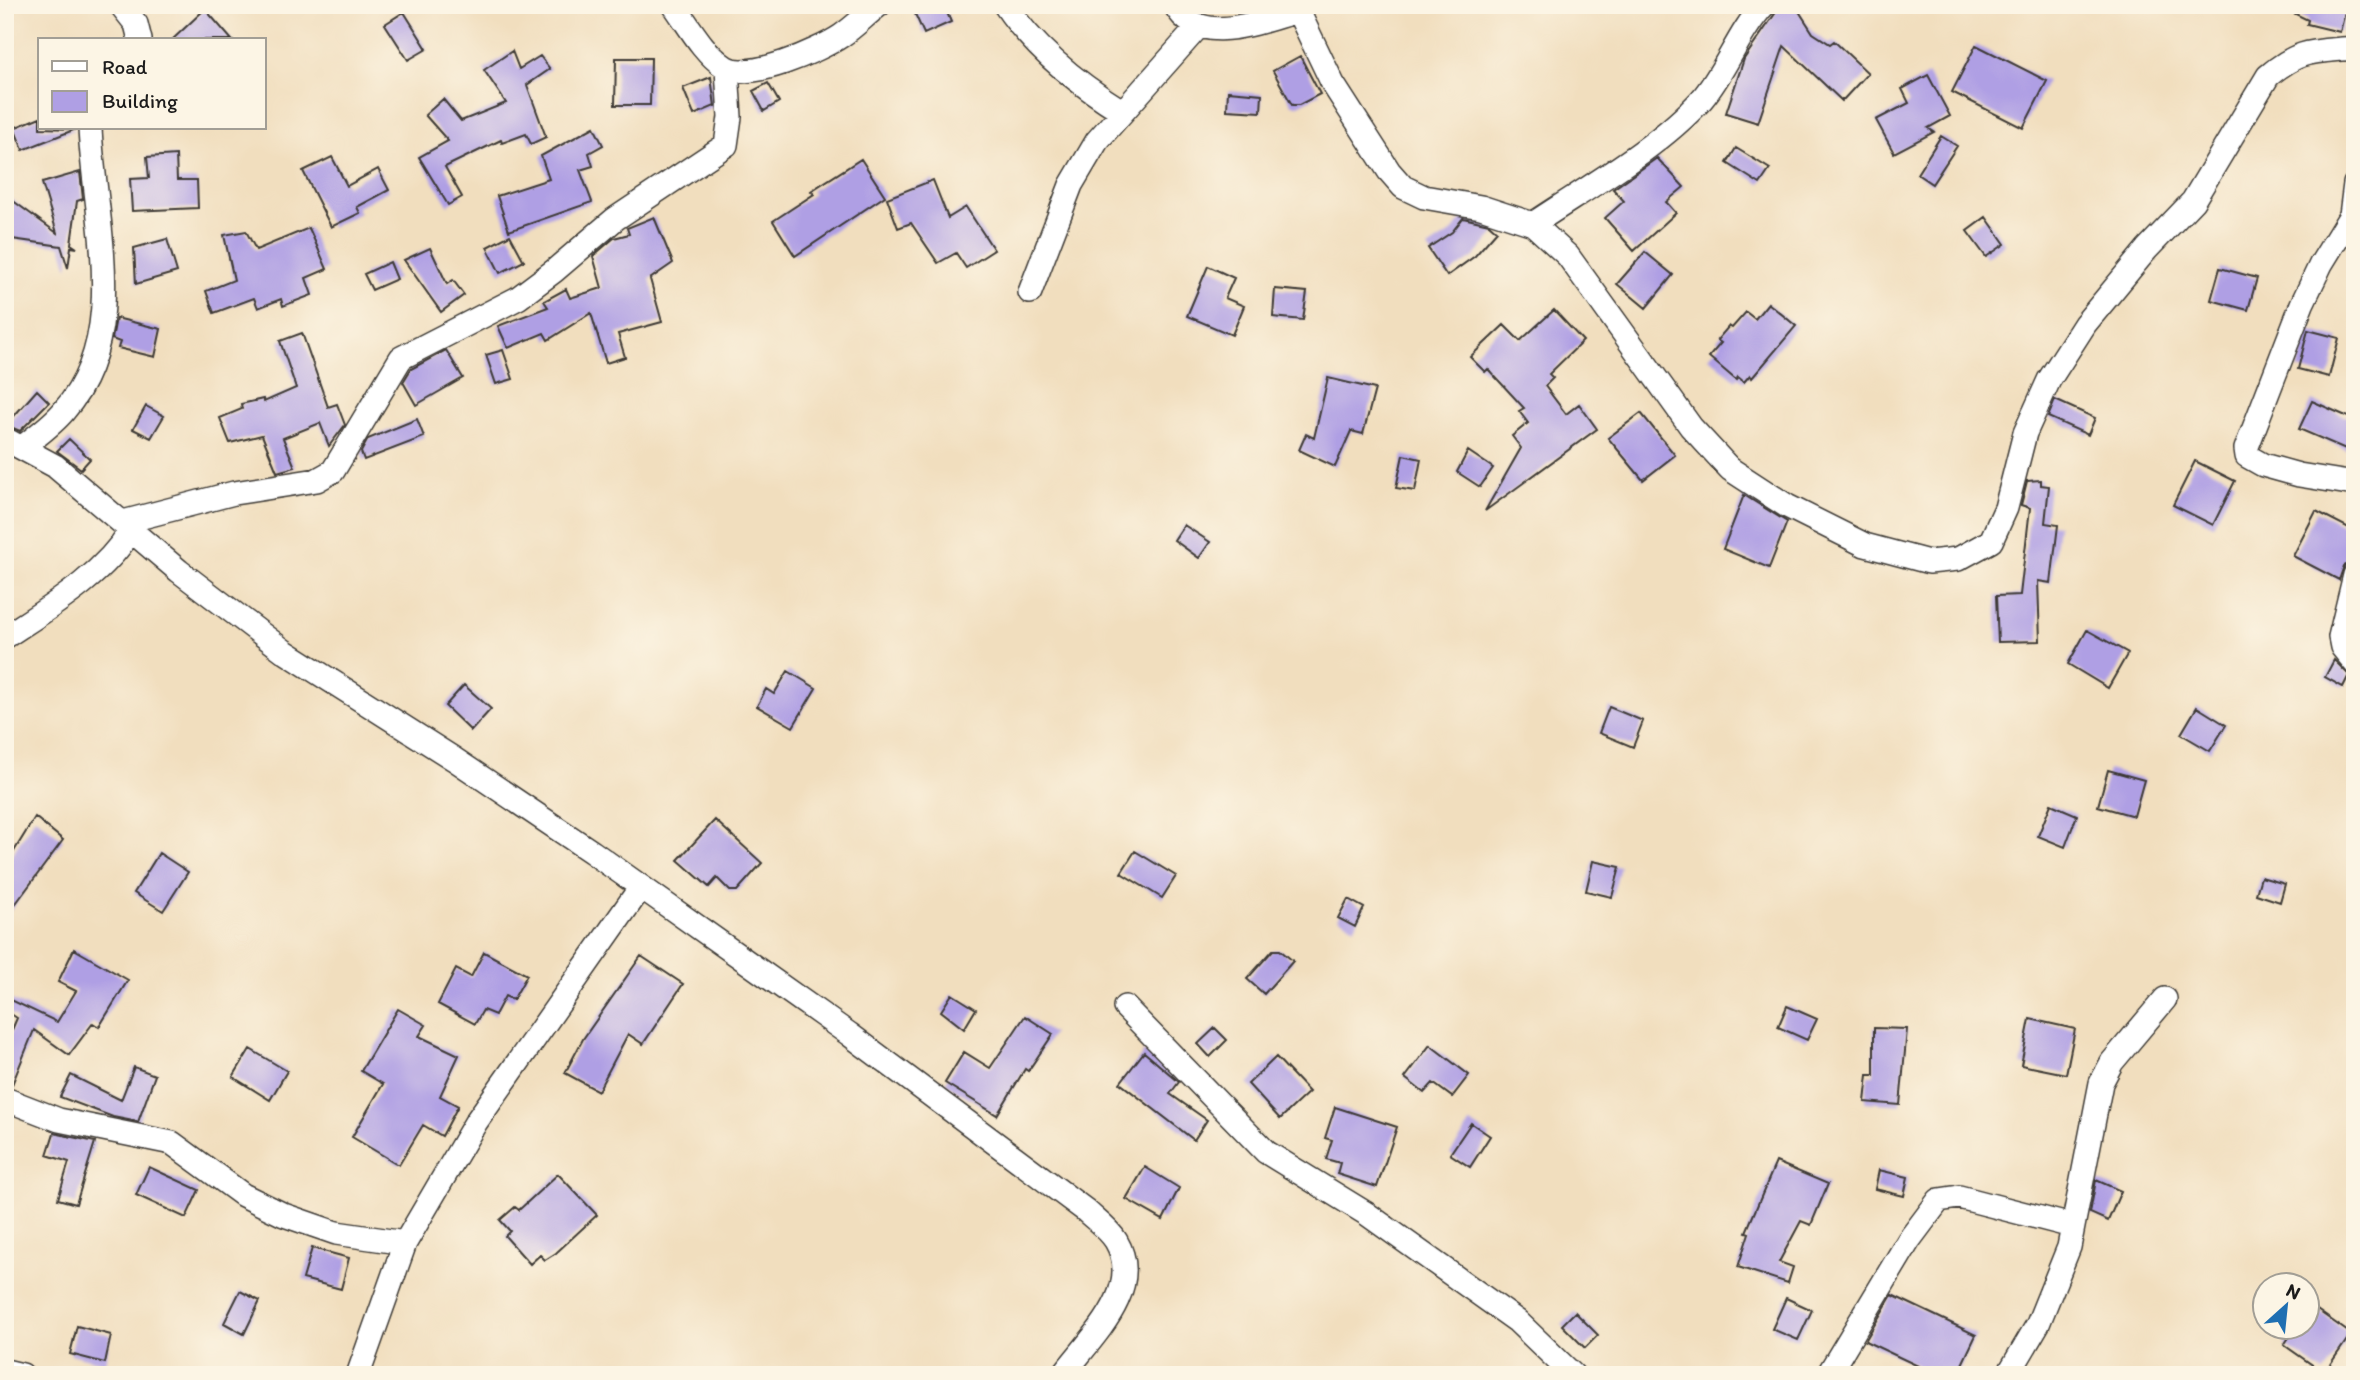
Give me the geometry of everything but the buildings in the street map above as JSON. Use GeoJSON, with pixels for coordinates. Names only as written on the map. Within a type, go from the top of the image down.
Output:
{"type":"FeatureCollection","features":[{"type":"Feature","properties":{"kind":"street"},"geometry":{"type":"LineString","coordinates":[[121,5],[136,24],[140,38]]}},
{"type":"Feature","properties":{"kind":"street"},"geometry":{"type":"LineString","coordinates":[[674,5],[705,48],[727,69],[742,71],[762,68],[813,52],[844,35],[878,5]]}},
{"type":"Feature","properties":{"kind":"street"},"geometry":{"type":"LineString","coordinates":[[1005,5],[1019,27],[1075,78],[1122,111]]}},
{"type":"Feature","properties":{"kind":"street"},"geometry":{"type":"LineString","coordinates":[[1175,5],[1198,27],[1220,30],[1302,8],[1333,84],[1389,171],[1403,187],[1424,197],[1492,209],[1533,224],[1568,256],[1691,427],[1730,469],[1787,506],[1865,545],[1929,562],[1958,559],[1992,541],[2006,508],[2025,433],[2056,369],[2085,324],[2147,249],[2193,201],[2268,76],[2286,61],[2310,50],[2351,55]]}},
{"type":"Feature","properties":{"kind":"street"},"geometry":{"type":"LineString","coordinates":[[1533,224],[1670,129],[1703,98],[1744,30],[1765,5]]}},
{"type":"Feature","properties":{"kind":"street"},"geometry":{"type":"LineString","coordinates":[[1030,292],[1071,185],[1097,141],[1198,27]]}},
{"type":"Feature","properties":{"kind":"street"},"geometry":{"type":"LineString","coordinates":[[127,526],[234,493],[317,480],[333,471],[401,358],[518,298],[615,219],[726,145],[730,117],[727,69]]}},
{"type":"Feature","properties":{"kind":"street"},"geometry":{"type":"LineString","coordinates":[[90,130],[103,314],[89,369],[78,391],[62,413],[14,443],[55,466],[284,651],[454,759],[641,887],[999,1144],[1085,1210],[1116,1240],[1123,1261],[1124,1289],[1063,1375]]}},
{"type":"Feature","properties":{"kind":"street"},"geometry":{"type":"LineString","coordinates":[[2355,184],[2353,225],[2321,264],[2302,304],[2246,449],[2247,456],[2263,466],[2355,484]]}},
{"type":"Feature","properties":{"kind":"street"},"geometry":{"type":"LineString","coordinates":[[5,637],[94,574],[121,547],[127,526]]}},
{"type":"Feature","properties":{"kind":"street"},"geometry":{"type":"LineString","coordinates":[[2355,575],[2340,637],[2342,647],[2355,663]]}},
{"type":"Feature","properties":{"kind":"street"},"geometry":{"type":"LineString","coordinates":[[358,1375],[371,1330],[405,1243],[476,1122],[641,887]]}},
{"type":"Feature","properties":{"kind":"street"},"geometry":{"type":"LineString","coordinates":[[2008,1375],[2038,1324],[2069,1247],[2101,1083],[2112,1062],[2165,999]]}},
{"type":"Feature","properties":{"kind":"street"},"geometry":{"type":"LineString","coordinates":[[1125,1007],[1266,1152],[1367,1214],[1517,1321],[1573,1375]]}},
{"type":"Feature","properties":{"kind":"street"},"geometry":{"type":"LineString","coordinates":[[5,1099],[59,1120],[172,1143],[243,1195],[284,1215],[335,1233],[405,1243]]}},
{"type":"Feature","properties":{"kind":"street"},"geometry":{"type":"LineString","coordinates":[[1828,1375],[1909,1240],[1939,1200],[1959,1197],[2072,1226]]}},
{"type":"Feature","properties":{"kind":"street"},"geometry":{"type":"LineString","coordinates":[[5,1371],[22,1375]]}}]}
